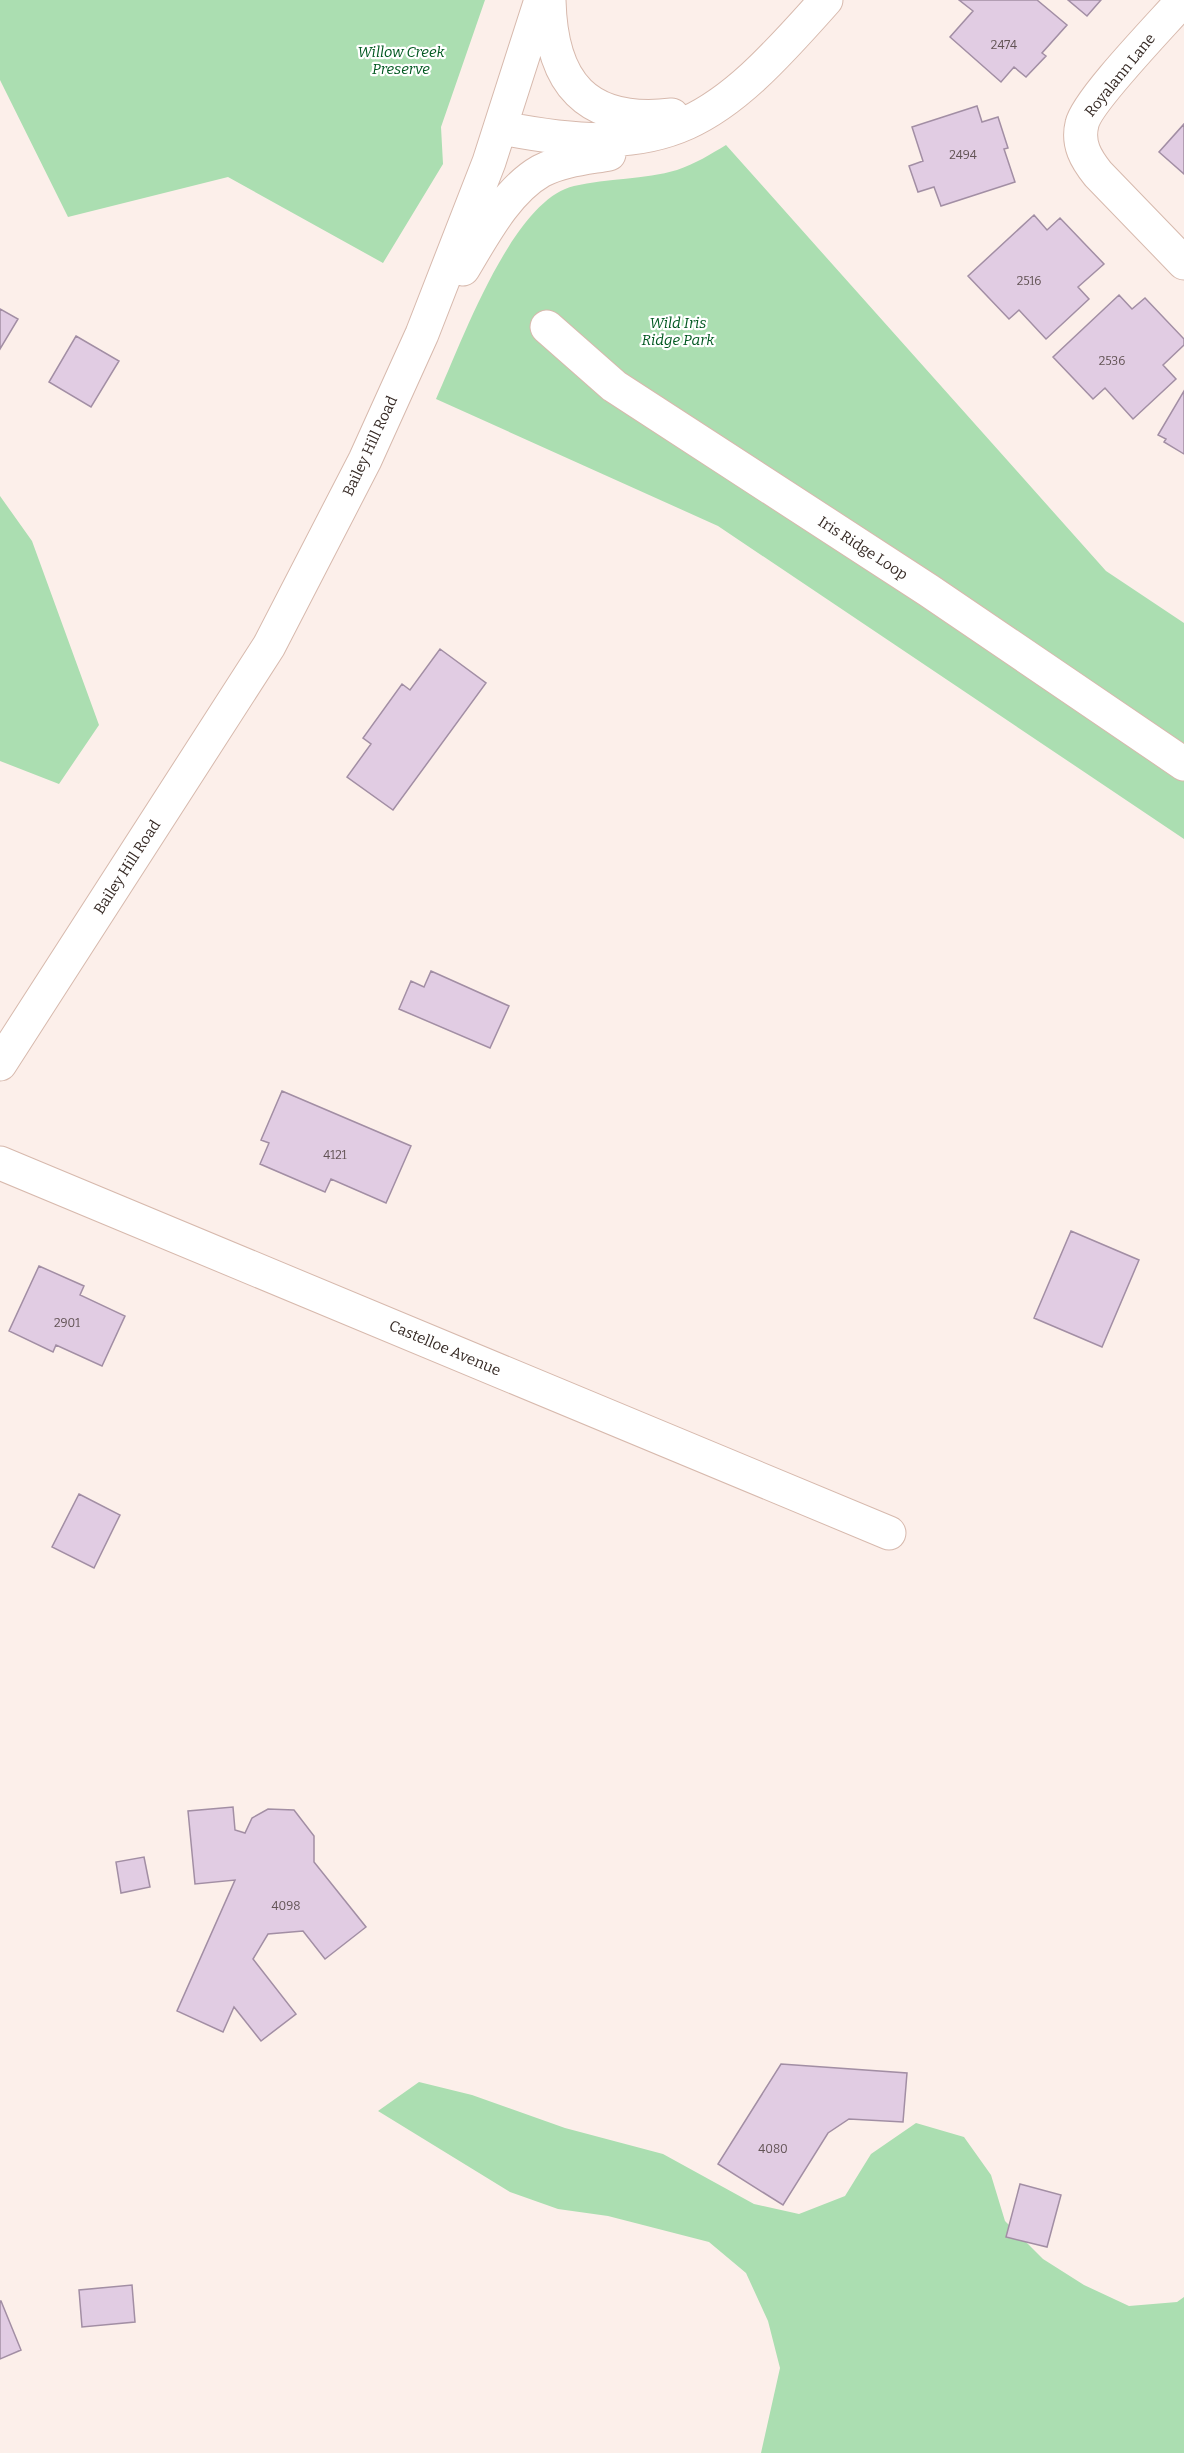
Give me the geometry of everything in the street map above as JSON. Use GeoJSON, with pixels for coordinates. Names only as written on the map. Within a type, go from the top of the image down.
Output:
{"type":"FeatureCollection","features":[{"type":"Feature","properties":{"kind":"main road","name":"Bailey Hill Road"},"geometry":{"type":"LineString","coordinates":[[0,1064],[269,646],[365,460],[422,334],[502,128],[541,0]]}},
{"type":"Feature","properties":{"kind":"main road"},"geometry":{"type":"LineString","coordinates":[[549,0],[554,46],[562,69],[581,93],[604,110],[621,116],[646,118],[718,106]]}},
{"type":"Feature","properties":{"kind":"main road"},"geometry":{"type":"LineString","coordinates":[[502,128],[588,141],[616,141],[657,135],[700,117],[718,106],[757,74],[826,0]]}},
{"type":"Feature","properties":{"kind":"main road","name":"Royalann Lane"},"geometry":{"type":"LineString","coordinates":[[1183,0],[1088,110],[1072,146],[1184,263]]}},
{"type":"Feature","properties":{"kind":"main road"},"geometry":{"type":"LineString","coordinates":[[422,334],[488,231],[528,180],[542,171],[573,160],[644,145],[657,135]]}},
{"type":"Feature","properties":{"kind":"main road","name":"Iris Ridge Loop"},"geometry":{"type":"LineString","coordinates":[[547,327],[614,386],[928,590],[1184,764]]}},
{"type":"Feature","properties":{"kind":"main road","name":"Castelloe Avenue"},"geometry":{"type":"LineString","coordinates":[[0,1163],[889,1533]]}},
{"type":"Feature","properties":{"kind":"green space","name":"Willow Creek Preserve"},"geometry":{"type":"Polygon","coordinates":[[[0,0],[485,0],[441,127],[443,164],[383,263],[228,177],[68,217],[0,80],[0,0]]]}},
{"type":"Feature","properties":{"kind":"green space","name":"Wild Iris Ridge Park"},"geometry":{"type":"Polygon","coordinates":[[[726,145],[1106,571],[1184,623],[1184,839],[718,526],[436,399],[491,277],[530,217],[551,197],[574,186],[652,176],[677,170],[726,145]]]}},
{"type":"Feature","properties":{"kind":"green space"},"geometry":{"type":"Polygon","coordinates":[[[0,496],[32,541],[99,725],[59,784],[0,761],[0,496]]]}},
{"type":"Feature","properties":{"kind":"green space"},"geometry":{"type":"Polygon","coordinates":[[[419,2082],[472,2095],[565,2128],[663,2154],[754,2204],[799,2214],[845,2196],[871,2154],[916,2123],[964,2137],[991,2175],[1005,2221],[1043,2259],[1084,2285],[1129,2306],[1177,2302],[1184,2297],[1184,2453],[761,2453],[780,2368],[768,2321],[746,2273],[709,2242],[608,2216],[558,2209],[510,2192],[378,2111],[419,2082]]]}},
{"type":"Feature","properties":{"kind":"building"},"geometry":{"type":"Polygon","coordinates":[[[959,0],[1037,0],[1067,25],[1042,53],[1046,56],[1026,77],[1014,67],[1001,82],[950,37],[973,11],[959,0]]]}},
{"type":"Feature","properties":{"kind":"building"},"geometry":{"type":"Polygon","coordinates":[[[1068,0],[1101,0],[1087,16],[1068,0]]]}},
{"type":"Feature","properties":{"kind":"building"},"geometry":{"type":"Polygon","coordinates":[[[977,106],[982,122],[998,117],[1008,148],[1004,149],[1015,182],[941,206],[934,187],[918,192],[909,166],[923,161],[912,127],[977,106]]]}},
{"type":"Feature","properties":{"kind":"building"},"geometry":{"type":"Polygon","coordinates":[[[1184,124],[1184,174],[1159,152],[1184,124]]]}},
{"type":"Feature","properties":{"kind":"building"},"geometry":{"type":"Polygon","coordinates":[[[1034,215],[1047,230],[1060,218],[1104,264],[1078,287],[1089,299],[1046,339],[1019,310],[1009,319],[968,276],[1034,215]]]}},
{"type":"Feature","properties":{"kind":"building"},"geometry":{"type":"Polygon","coordinates":[[[1119,295],[1132,309],[1145,298],[1184,339],[1184,345],[1163,365],[1176,379],[1133,419],[1105,388],[1093,399],[1053,357],[1119,295]]]}},
{"type":"Feature","properties":{"kind":"building"},"geometry":{"type":"Polygon","coordinates":[[[0,309],[18,319],[0,349],[0,309]]]}},
{"type":"Feature","properties":{"kind":"building"},"geometry":{"type":"Polygon","coordinates":[[[76,336],[119,361],[91,407],[49,382],[76,336]]]}},
{"type":"Feature","properties":{"kind":"building"},"geometry":{"type":"Polygon","coordinates":[[[1184,391],[1184,454],[1164,442],[1166,439],[1158,435],[1184,391]]]}},
{"type":"Feature","properties":{"kind":"building"},"geometry":{"type":"Polygon","coordinates":[[[440,649],[486,683],[393,810],[347,777],[371,744],[363,738],[402,684],[410,690],[440,649]]]}},
{"type":"Feature","properties":{"kind":"building"},"geometry":{"type":"Polygon","coordinates":[[[431,971],[509,1006],[490,1048],[399,1009],[411,981],[424,987],[431,971]]]}},
{"type":"Feature","properties":{"kind":"building"},"geometry":{"type":"Polygon","coordinates":[[[282,1091],[411,1146],[386,1203],[331,1179],[325,1192],[260,1164],[269,1143],[261,1140],[282,1091]]]}},
{"type":"Feature","properties":{"kind":"building"},"geometry":{"type":"Polygon","coordinates":[[[1071,1231],[1139,1260],[1102,1347],[1034,1318],[1071,1231]]]}},
{"type":"Feature","properties":{"kind":"building"},"geometry":{"type":"Polygon","coordinates":[[[39,1266],[84,1286],[80,1295],[125,1316],[102,1366],[56,1345],[53,1352],[9,1331],[39,1266]]]}},
{"type":"Feature","properties":{"kind":"building"},"geometry":{"type":"Polygon","coordinates":[[[79,1494],[120,1515],[94,1568],[52,1547],[79,1494]]]}},
{"type":"Feature","properties":{"kind":"building"},"geometry":{"type":"Polygon","coordinates":[[[233,1807],[235,1830],[245,1833],[252,1818],[268,1809],[294,1810],[314,1836],[314,1862],[366,1927],[325,1959],[303,1931],[268,1934],[253,1959],[296,2014],[261,2041],[234,2007],[223,2032],[177,2011],[235,1880],[195,1884],[188,1811],[233,1807]]]}},
{"type":"Feature","properties":{"kind":"building"},"geometry":{"type":"Polygon","coordinates":[[[144,1857],[150,1887],[121,1893],[116,1862],[144,1857]]]}},
{"type":"Feature","properties":{"kind":"building"},"geometry":{"type":"Polygon","coordinates":[[[781,2064],[907,2073],[903,2122],[849,2119],[828,2133],[783,2205],[718,2164],[781,2064]]]}},
{"type":"Feature","properties":{"kind":"building"},"geometry":{"type":"Polygon","coordinates":[[[1020,2184],[1061,2195],[1047,2247],[1006,2237],[1020,2184]]]}},
{"type":"Feature","properties":{"kind":"building"},"geometry":{"type":"Polygon","coordinates":[[[132,2285],[135,2322],[82,2327],[79,2290],[132,2285]]]}},
{"type":"Feature","properties":{"kind":"building"},"geometry":{"type":"Polygon","coordinates":[[[0,2301],[21,2350],[0,2359],[0,2301]]]}}]}
